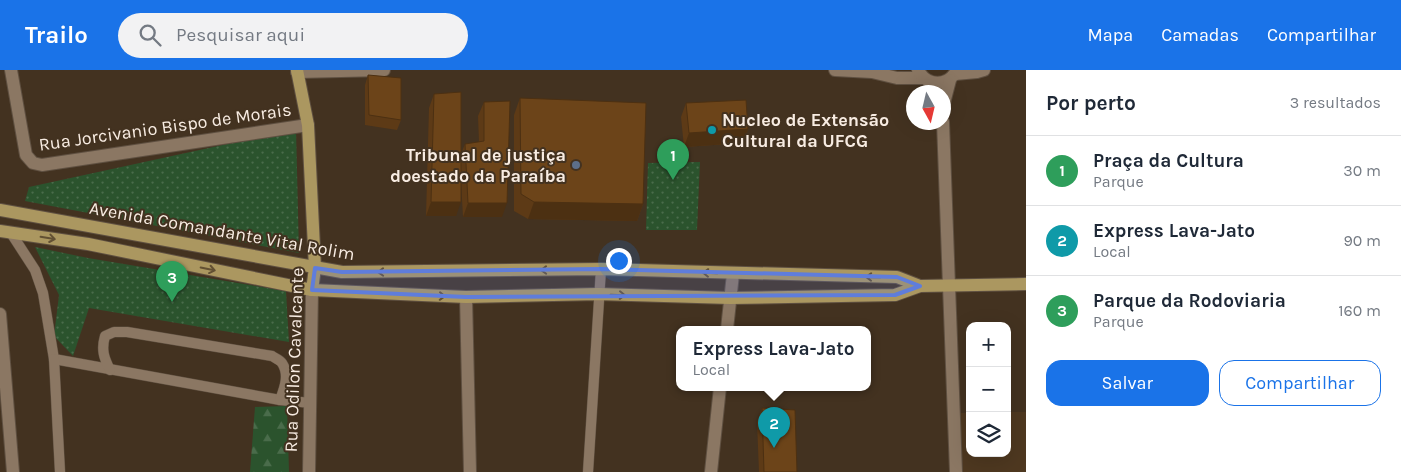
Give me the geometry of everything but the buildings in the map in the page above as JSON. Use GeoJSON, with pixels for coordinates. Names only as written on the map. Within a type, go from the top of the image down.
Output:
{"type":"FeatureCollection","features":[{"type":"Feature","properties":{"kind":"main road","name":"Rua Odilon Cavalcante"},"geometry":{"type":"LineString","coordinates":[[297,71],[308,125],[315,268],[312,290]]}},
{"type":"Feature","properties":{"kind":"main road","name":"Avenida Comandante Vital Rolim"},"geometry":{"type":"LineString","coordinates":[[0,210],[342,272],[601,269],[897,277],[920,286]]}},
{"type":"Feature","properties":{"kind":"main road","name":"Avenida Comandante Vital Rolim"},"geometry":{"type":"LineString","coordinates":[[5,232],[88,244],[312,290],[466,297],[598,294],[730,298],[895,295],[920,286]]}},
{"type":"Feature","properties":{"kind":"main road"},"geometry":{"type":"LineString","coordinates":[[920,286],[1026,284]]}},
{"type":"Feature","properties":{"kind":"street","name":"Rua Jorcivanio Bispo de Morais"},"geometry":{"type":"LineString","coordinates":[[10,70],[26,155],[33,163],[42,165],[308,125]]}},
{"type":"Feature","properties":{"kind":"street"},"geometry":{"type":"LineString","coordinates":[[297,71],[384,70]]}},
{"type":"Feature","properties":{"kind":"street"},"geometry":{"type":"LineString","coordinates":[[835,70],[872,72],[936,84],[954,75],[984,70]]}},
{"type":"Feature","properties":{"kind":"street"},"geometry":{"type":"LineString","coordinates":[[872,72],[886,70]]}},
{"type":"Feature","properties":{"kind":"street"},"geometry":{"type":"LineString","coordinates":[[943,130],[956,472]]}},
{"type":"Feature","properties":{"kind":"street"},"geometry":{"type":"LineString","coordinates":[[727,326],[733,274]]}},
{"type":"Feature","properties":{"kind":"street","name":"Rua Odilon Cavalcante"},"geometry":{"type":"LineString","coordinates":[[309,472],[312,290]]}},
{"type":"Feature","properties":{"kind":"street"},"geometry":{"type":"LineString","coordinates":[[466,297],[470,472]]}},
{"type":"Feature","properties":{"kind":"street"},"geometry":{"type":"LineString","coordinates":[[0,314],[13,472]]}},
{"type":"Feature","properties":{"kind":"street"},"geometry":{"type":"LineString","coordinates":[[711,472],[720,391]]}},
{"type":"Feature","properties":{"kind":"lane"},"geometry":{"type":"LineString","coordinates":[[5,232],[35,270],[43,293],[54,359],[60,472]]}},
{"type":"Feature","properties":{"kind":"lane"},"geometry":{"type":"LineString","coordinates":[[588,472],[601,269]]}},
{"type":"Feature","properties":{"kind":"lane"},"geometry":{"type":"LineString","coordinates":[[110,370],[104,359],[102,347],[105,336],[114,332],[127,332],[272,356],[282,363],[286,374],[286,383],[280,400]]}},
{"type":"Feature","properties":{"kind":"lane"},"geometry":{"type":"LineString","coordinates":[[54,359],[280,400],[311,403]]}},
{"type":"Feature","properties":{"kind":"highlighted area"},"geometry":{"type":"Polygon","coordinates":[[[315,268],[342,272],[601,269],[897,277],[920,286],[895,295],[466,297],[312,290],[315,268]]]}},
{"type":"Feature","properties":{"kind":"shaded area"},"geometry":{"type":"Polygon","coordinates":[[[1011,412],[1026,412],[1026,472],[961,472],[958,413],[966,413],[966,457],[1011,457],[1011,412]]]}},
{"type":"Feature","properties":{"kind":"green space"},"geometry":{"type":"Polygon","coordinates":[[[296,129],[299,253],[25,201],[29,187],[296,129]]]}},
{"type":"Feature","properties":{"kind":"green space"},"geometry":{"type":"Polygon","coordinates":[[[700,162],[697,230],[646,230],[648,163],[700,162]]]}},
{"type":"Feature","properties":{"kind":"green space"},"geometry":{"type":"Polygon","coordinates":[[[35,247],[88,258],[286,291],[289,342],[89,308],[73,356],[54,336],[59,295],[35,247]]]}},
{"type":"Feature","properties":{"kind":"green space"},"geometry":{"type":"Polygon","coordinates":[[[287,406],[289,472],[250,472],[255,407],[287,406]]]}},
{"type":"Feature","properties":{"kind":"place","name":"Nucleo de Extensão Cultural da UFCG"},"geometry":{"type":"Point","coordinates":[712,130]}},
{"type":"Feature","properties":{"kind":"place","name":"Tribunal de justiça doestado da Paraíba"},"geometry":{"type":"Point","coordinates":[576,165]}},
{"type":"Feature","properties":{"kind":"place","name":"Praça da Cultura"},"geometry":{"type":"Point","coordinates":[673,180]}},
{"type":"Feature","properties":{"kind":"place","name":"Parque da Rodoviaria"},"geometry":{"type":"Point","coordinates":[172,302]}},
{"type":"Feature","properties":{"kind":"place","name":"Express Lava-Jato"},"geometry":{"type":"Point","coordinates":[774,448]}}]}
